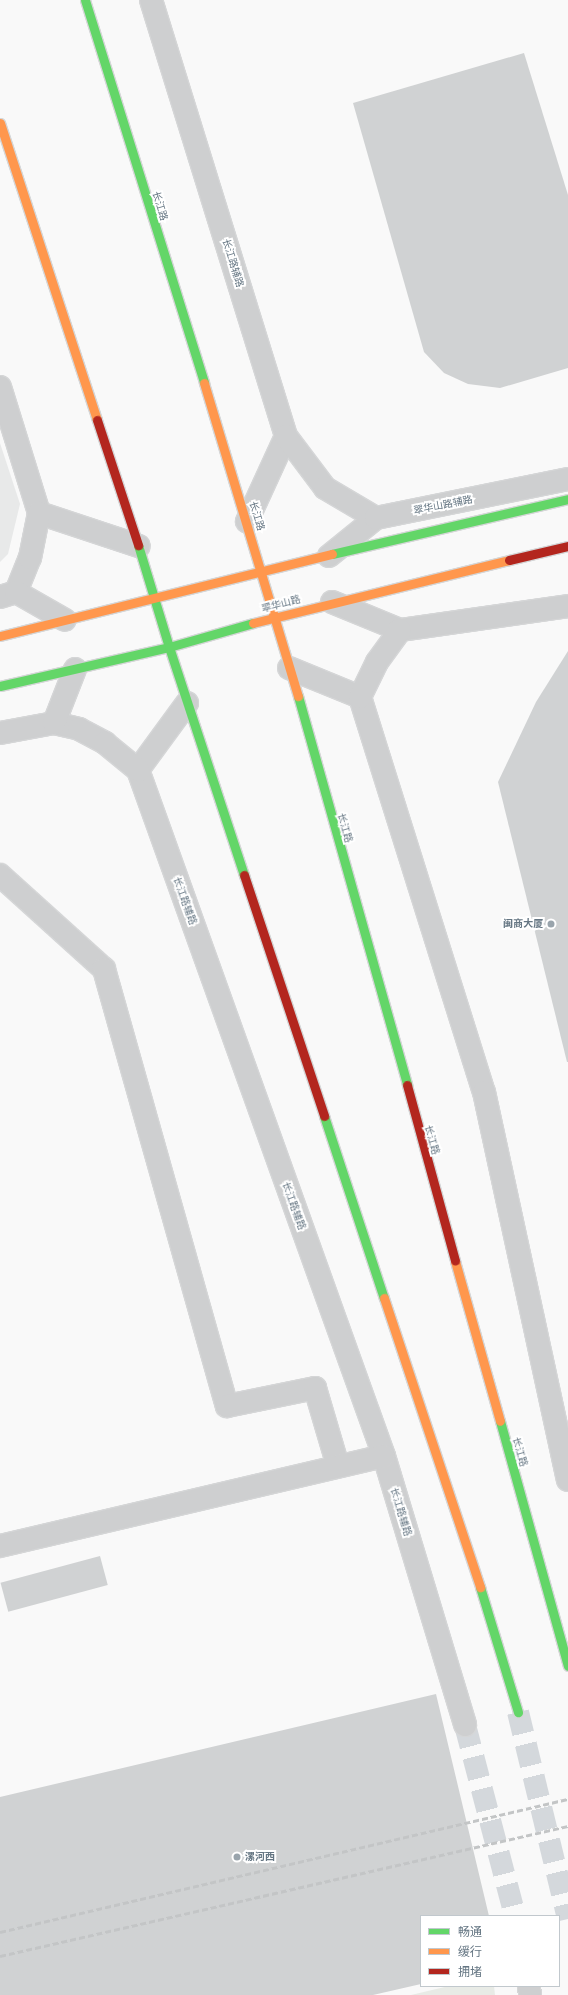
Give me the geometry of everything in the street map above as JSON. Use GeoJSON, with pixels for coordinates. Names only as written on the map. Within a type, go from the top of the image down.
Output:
{"type":"FeatureCollection","features":[{"type":"Feature","properties":{"kind":"main road","name":"长江路"},"geometry":{"type":"LineString","coordinates":[[85,0],[276,616],[289,668],[568,1666]]}},
{"type":"Feature","properties":{"kind":"main road"},"geometry":{"type":"LineString","coordinates":[[0,123],[140,546],[169,647],[501,1650],[518,1712]]}},
{"type":"Feature","properties":{"kind":"main road"},"geometry":{"type":"LineString","coordinates":[[0,636],[156,599],[262,570],[329,556],[568,499]]}},
{"type":"Feature","properties":{"kind":"main road","name":"翠华山路"},"geometry":{"type":"LineString","coordinates":[[0,686],[169,647],[276,616],[568,546]]}},
{"type":"Feature","properties":{"kind":"street","name":"长江路辅路"},"geometry":{"type":"LineString","coordinates":[[151,0],[286,436],[325,488],[376,518]]}},
{"type":"Feature","properties":{"kind":"street"},"geometry":{"type":"LineString","coordinates":[[0,387],[39,513],[30,558],[8,595],[66,620]]}},
{"type":"Feature","properties":{"kind":"street"},"geometry":{"type":"LineString","coordinates":[[247,521],[286,436]]}},
{"type":"Feature","properties":{"kind":"street","name":"翠华山路辅路"},"geometry":{"type":"LineString","coordinates":[[329,556],[376,518],[568,479]]}},
{"type":"Feature","properties":{"kind":"street"},"geometry":{"type":"LineString","coordinates":[[39,513],[140,546]]}},
{"type":"Feature","properties":{"kind":"street"},"geometry":{"type":"LineString","coordinates":[[332,602],[400,630],[568,606]]}},
{"type":"Feature","properties":{"kind":"street"},"geometry":{"type":"LineString","coordinates":[[400,630],[377,662],[360,697],[484,1092],[568,1480]]}},
{"type":"Feature","properties":{"kind":"street"},"geometry":{"type":"LineString","coordinates":[[289,668],[360,697]]}},
{"type":"Feature","properties":{"kind":"street"},"geometry":{"type":"LineString","coordinates":[[54,723],[75,669]]}},
{"type":"Feature","properties":{"kind":"street"},"geometry":{"type":"LineString","coordinates":[[0,733],[54,723],[79,729],[105,743],[138,770],[188,703]]}},
{"type":"Feature","properties":{"kind":"street","name":"长江路辅路"},"geometry":{"type":"LineString","coordinates":[[138,770],[384,1456],[465,1725]]}},
{"type":"Feature","properties":{"kind":"street"},"geometry":{"type":"LineString","coordinates":[[0,875],[104,969],[227,1406],[314,1388],[338,1466]]}},
{"type":"Feature","properties":{"kind":"street"},"geometry":{"type":"LineString","coordinates":[[0,1546],[384,1456]]}},
{"type":"Feature","properties":{"kind":"shaded area"},"geometry":{"type":"Polygon","coordinates":[[[0,443],[20,504],[8,554],[0,562],[0,443]]]}},
{"type":"Feature","properties":{"kind":"shaded area"},"geometry":{"type":"Polygon","coordinates":[[[445,1987],[494,1987],[495,1995],[411,1995],[445,1987]]]}},
{"type":"Feature","properties":{"kind":"building"},"geometry":{"type":"Polygon","coordinates":[[[524,53],[568,195],[568,368],[500,388],[468,384],[444,373],[424,352],[353,103],[524,53]]]}},
{"type":"Feature","properties":{"kind":"building","name":"闽商大厦"},"geometry":{"type":"Polygon","coordinates":[[[568,651],[567,1062],[498,782],[536,702],[568,651]]]}},
{"type":"Feature","properties":{"kind":"building"},"geometry":{"type":"Polygon","coordinates":[[[100,1556],[108,1585],[8,1612],[1,1583],[100,1556]]]}},
{"type":"Feature","properties":{"kind":"building","name":"漯河西"},"geometry":{"type":"Polygon","coordinates":[[[436,1694],[489,1915],[420,1915],[420,1984],[373,1995],[0,1995],[0,1797],[436,1694]]]}},
{"type":"Feature","properties":{"kind":"tunnel"},"geometry":{"type":"LineString","coordinates":[[518,1712],[568,1919]]}},
{"type":"Feature","properties":{"kind":"tunnel"},"geometry":{"type":"LineString","coordinates":[[465,1725],[515,1915]]}},
{"type":"Feature","properties":{"kind":"railway"},"geometry":{"type":"LineString","coordinates":[[0,1932],[568,1799]]}},
{"type":"Feature","properties":{"kind":"railway"},"geometry":{"type":"LineString","coordinates":[[0,1956],[568,1826]]}},
{"type":"Feature","properties":{"kind":"traffic: fast"},"geometry":{"type":"LineString","coordinates":[[85,0],[204,383]]}},
{"type":"Feature","properties":{"kind":"traffic: fast"},"geometry":{"type":"LineString","coordinates":[[332,554],[568,499]]}},
{"type":"Feature","properties":{"kind":"traffic: fast"},"geometry":{"type":"LineString","coordinates":[[138,545],[169,647],[244,875]]}},
{"type":"Feature","properties":{"kind":"traffic: fast"},"geometry":{"type":"LineString","coordinates":[[0,686],[169,647],[253,623]]}},
{"type":"Feature","properties":{"kind":"traffic: fast"},"geometry":{"type":"LineString","coordinates":[[298,696],[407,1085]]}},
{"type":"Feature","properties":{"kind":"traffic: fast"},"geometry":{"type":"LineString","coordinates":[[324,1116],[384,1298]]}},
{"type":"Feature","properties":{"kind":"traffic: fast"},"geometry":{"type":"LineString","coordinates":[[500,1421],[568,1666]]}},
{"type":"Feature","properties":{"kind":"traffic: fast"},"geometry":{"type":"LineString","coordinates":[[480,1587],[518,1712]]}},
{"type":"Feature","properties":{"kind":"traffic: slow"},"geometry":{"type":"LineString","coordinates":[[0,123],[97,420]]}},
{"type":"Feature","properties":{"kind":"traffic: slow"},"geometry":{"type":"LineString","coordinates":[[204,383],[298,696]]}},
{"type":"Feature","properties":{"kind":"traffic: slow"},"geometry":{"type":"LineString","coordinates":[[0,636],[332,554]]}},
{"type":"Feature","properties":{"kind":"traffic: slow"},"geometry":{"type":"LineString","coordinates":[[253,623],[509,560]]}},
{"type":"Feature","properties":{"kind":"traffic: slow"},"geometry":{"type":"LineString","coordinates":[[455,1261],[500,1421]]}},
{"type":"Feature","properties":{"kind":"traffic: slow"},"geometry":{"type":"LineString","coordinates":[[384,1298],[480,1587]]}},
{"type":"Feature","properties":{"kind":"traffic: jam"},"geometry":{"type":"LineString","coordinates":[[97,420],[138,545]]}},
{"type":"Feature","properties":{"kind":"traffic: jam"},"geometry":{"type":"LineString","coordinates":[[509,560],[568,546]]}},
{"type":"Feature","properties":{"kind":"traffic: jam"},"geometry":{"type":"LineString","coordinates":[[244,875],[324,1116]]}},
{"type":"Feature","properties":{"kind":"traffic: jam"},"geometry":{"type":"LineString","coordinates":[[407,1085],[455,1261]]}},
{"type":"Feature","properties":{"kind":"place","name":"闽商大厦"},"geometry":{"type":"Point","coordinates":[551,924]}},
{"type":"Feature","properties":{"kind":"place","name":"漯河西"},"geometry":{"type":"Point","coordinates":[237,1857]}}]}
